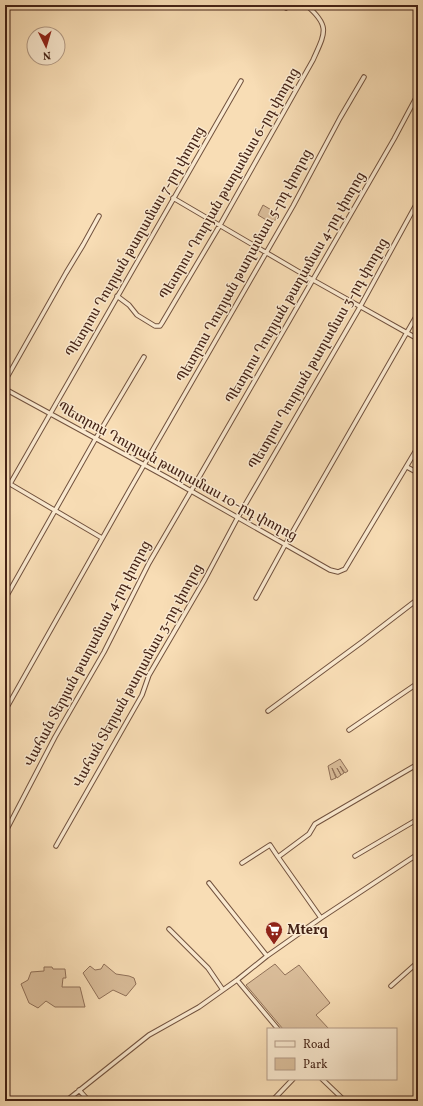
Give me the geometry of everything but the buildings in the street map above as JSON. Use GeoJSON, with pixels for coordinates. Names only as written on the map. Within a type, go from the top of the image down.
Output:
{"type":"FeatureCollection","features":[{"type":"Feature","properties":{"kind":"street","name":"Պետրոս Դուրյան թաղամաս 6-րդ փողոց"},"geometry":{"type":"LineString","coordinates":[[117,296],[129,305],[136,315],[155,326],[160,326],[220,225],[313,60],[324,33],[322,23],[316,14],[306,5]]}},
{"type":"Feature","properties":{"kind":"street","name":"Պետրոս Դուրյան թաղամաս 5-րդ փողոց"},"geometry":{"type":"LineString","coordinates":[[6,709],[102,538],[267,252],[364,77]]}},
{"type":"Feature","properties":{"kind":"street","name":"Պետրոս Դուրյան թաղամաս 7-րդ փողոց"},"geometry":{"type":"LineString","coordinates":[[10,484],[49,413],[241,81]]}},
{"type":"Feature","properties":{"kind":"street","name":"Պետրոս Դուրյան թաղամաս 4-րդ փողոց"},"geometry":{"type":"LineString","coordinates":[[192,491],[394,139],[418,94]]}},
{"type":"Feature","properties":{"kind":"street"},"geometry":{"type":"LineString","coordinates":[[173,198],[313,280],[418,339]]}},
{"type":"Feature","properties":{"kind":"street","name":"Պետրոս Դուրյան թաղամաս 3-րդ փողոց"},"geometry":{"type":"LineString","coordinates":[[238,517],[360,307],[418,201]]}},
{"type":"Feature","properties":{"kind":"street"},"geometry":{"type":"LineString","coordinates":[[5,381],[99,216]]}},
{"type":"Feature","properties":{"kind":"street"},"geometry":{"type":"LineString","coordinates":[[256,598],[418,313]]}},
{"type":"Feature","properties":{"kind":"street"},"geometry":{"type":"LineString","coordinates":[[5,599],[96,438],[144,357]]}},
{"type":"Feature","properties":{"kind":"street"},"geometry":{"type":"LineString","coordinates":[[5,395],[6,389]]}},
{"type":"Feature","properties":{"kind":"street","name":"Պետրոս Դուրյան թաղամաս 10-րդ փողոց"},"geometry":{"type":"LineString","coordinates":[[6,389],[192,491],[330,570],[338,572],[345,569],[407,467]]}},
{"type":"Feature","properties":{"kind":"street"},"geometry":{"type":"LineString","coordinates":[[418,447],[407,467],[418,473]]}},
{"type":"Feature","properties":{"kind":"street"},"geometry":{"type":"LineString","coordinates":[[5,481],[102,538]]}},
{"type":"Feature","properties":{"kind":"street","name":"Վահան Տերյան թաղամաս 4-րդ փողոց"},"geometry":{"type":"LineString","coordinates":[[7,829],[52,744],[104,652],[149,563],[192,491]]}},
{"type":"Feature","properties":{"kind":"street","name":"Վահան Տերյան թաղամաս 3-րդ փողոց"},"geometry":{"type":"LineString","coordinates":[[56,846],[142,695],[149,675],[205,579],[238,517]]}},
{"type":"Feature","properties":{"kind":"street"},"geometry":{"type":"LineString","coordinates":[[268,711],[418,599]]}},
{"type":"Feature","properties":{"kind":"street"},"geometry":{"type":"LineString","coordinates":[[349,730],[418,683]]}},
{"type":"Feature","properties":{"kind":"street"},"geometry":{"type":"LineString","coordinates":[[278,857],[309,834],[315,824],[418,764]]}},
{"type":"Feature","properties":{"kind":"street"},"geometry":{"type":"LineString","coordinates":[[355,856],[418,819]]}},
{"type":"Feature","properties":{"kind":"street"},"geometry":{"type":"LineString","coordinates":[[242,863],[270,845],[321,918]]}},
{"type":"Feature","properties":{"kind":"street"},"geometry":{"type":"LineString","coordinates":[[66,1101],[149,1035],[199,1007],[321,918],[418,854]]}},
{"type":"Feature","properties":{"kind":"street"},"geometry":{"type":"LineString","coordinates":[[209,883],[267,956]]}},
{"type":"Feature","properties":{"kind":"street"},"geometry":{"type":"LineString","coordinates":[[169,929],[208,968],[223,990]]}},
{"type":"Feature","properties":{"kind":"street"},"geometry":{"type":"LineString","coordinates":[[391,986],[418,962]]}},
{"type":"Feature","properties":{"kind":"street"},"geometry":{"type":"LineString","coordinates":[[237,980],[277,1028]]}},
{"type":"Feature","properties":{"kind":"street"},"geometry":{"type":"LineString","coordinates":[[272,1101],[292,1080]]}},
{"type":"Feature","properties":{"kind":"street"},"geometry":{"type":"LineString","coordinates":[[323,1080],[345,1101]]}},
{"type":"Feature","properties":{"kind":"street"},"geometry":{"type":"LineString","coordinates":[[79,1090],[89,1101]]}},
{"type":"Feature","properties":{"kind":"green space"},"geometry":{"type":"Polygon","coordinates":[[[263,205],[278,214],[273,224],[258,215],[263,205]]]}},
{"type":"Feature","properties":{"kind":"green space"},"geometry":{"type":"Polygon","coordinates":[[[340,759],[348,771],[345,773],[340,766],[344,773],[337,778],[332,768],[336,778],[331,780],[328,766],[340,759]]]}},
{"type":"Feature","properties":{"kind":"green space"},"geometry":{"type":"Polygon","coordinates":[[[104,964],[116,974],[134,978],[136,984],[126,996],[113,990],[99,999],[83,973],[90,966],[95,970],[101,969],[104,964]]]}},
{"type":"Feature","properties":{"kind":"green space"},"geometry":{"type":"Polygon","coordinates":[[[275,964],[285,975],[299,965],[330,1003],[316,1015],[328,1028],[282,1028],[246,985],[275,964]]]}},
{"type":"Feature","properties":{"kind":"green space"},"geometry":{"type":"Polygon","coordinates":[[[44,967],[65,969],[66,978],[63,978],[62,987],[80,987],[85,1007],[55,1007],[46,1001],[38,1008],[29,1003],[21,984],[28,980],[31,972],[44,971],[44,967]]]}},
{"type":"Feature","properties":{"kind":"place","name":"Mterq"},"geometry":{"type":"Point","coordinates":[274,945]}}]}
